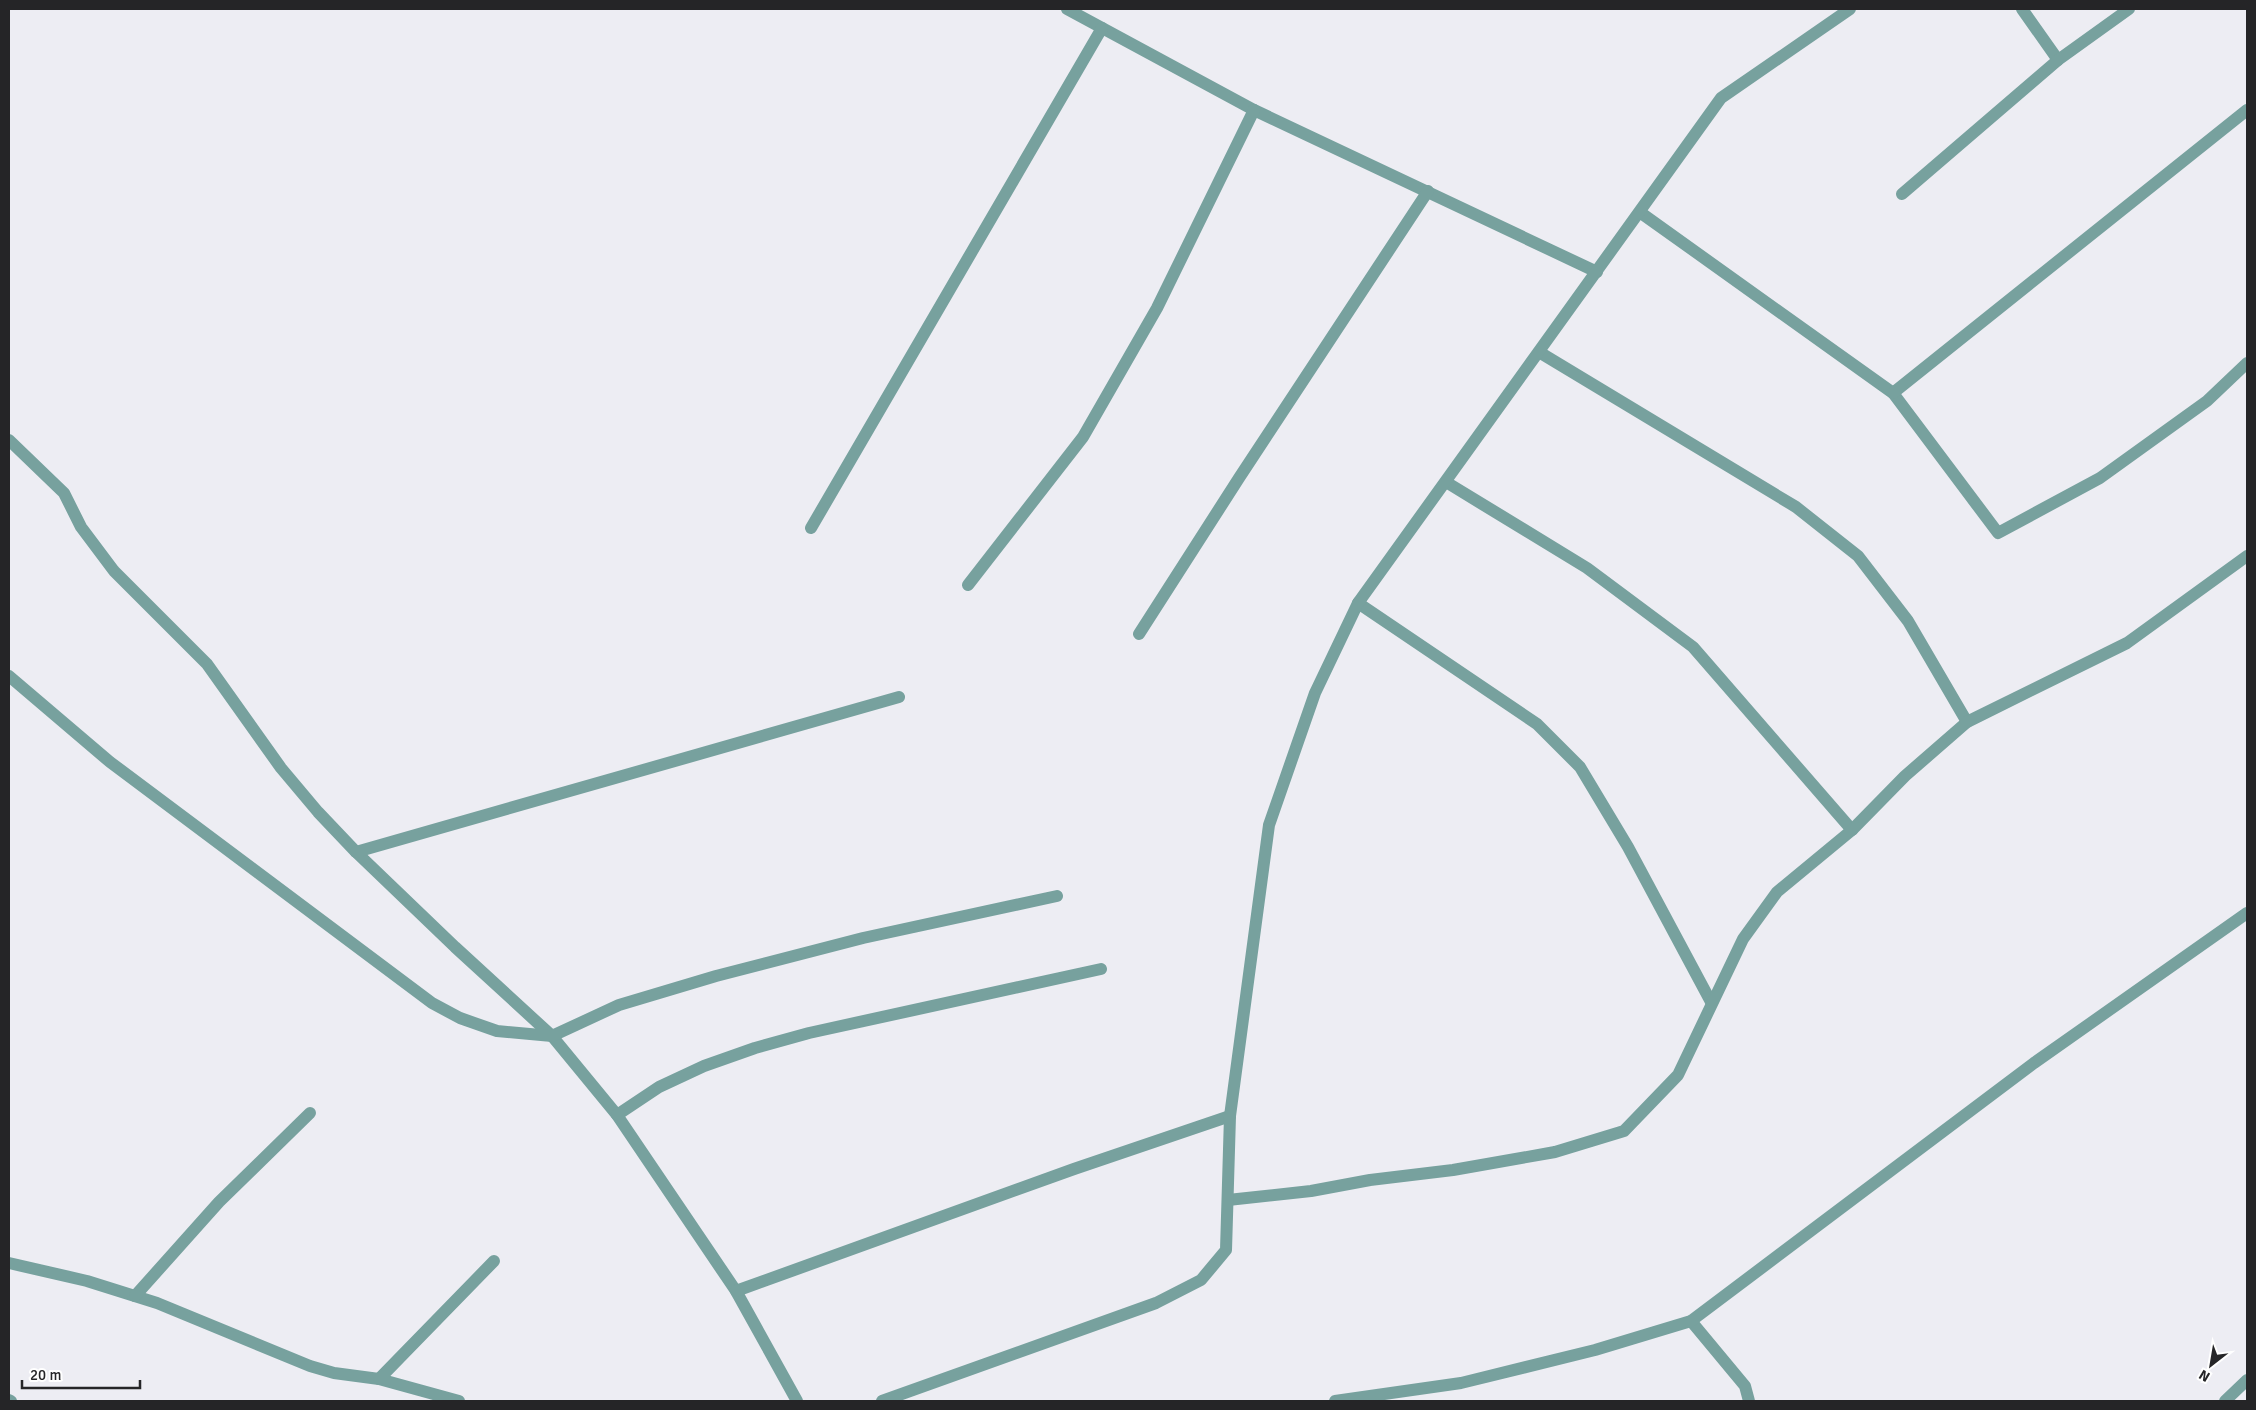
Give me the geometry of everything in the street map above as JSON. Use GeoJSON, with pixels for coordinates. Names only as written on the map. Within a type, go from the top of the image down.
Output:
{"type":"FeatureCollection","features":[{"type":"Feature","properties":{"kind":"street"},"geometry":{"type":"LineString","coordinates":[[1067,9],[1254,110],[1597,272]]}},
{"type":"Feature","properties":{"kind":"street"},"geometry":{"type":"LineString","coordinates":[[882,1401],[1156,1302],[1201,1280],[1226,1250],[1230,1116],[1269,825],[1314,693],[1358,603],[1641,213],[1721,98],[1850,9]]}},
{"type":"Feature","properties":{"kind":"street"},"geometry":{"type":"LineString","coordinates":[[2022,9],[2058,60]]}},
{"type":"Feature","properties":{"kind":"street"},"geometry":{"type":"LineString","coordinates":[[1902,194],[2058,60],[2129,9]]}},
{"type":"Feature","properties":{"kind":"street"},"geometry":{"type":"LineString","coordinates":[[812,528],[1102,28]]}},
{"type":"Feature","properties":{"kind":"street"},"geometry":{"type":"LineString","coordinates":[[968,586],[1083,437],[1157,308],[1254,110]]}},
{"type":"Feature","properties":{"kind":"street"},"geometry":{"type":"LineString","coordinates":[[1893,393],[2247,110]]}},
{"type":"Feature","properties":{"kind":"street"},"geometry":{"type":"LineString","coordinates":[[1139,634],[1238,478],[1428,191]]}},
{"type":"Feature","properties":{"kind":"street"},"geometry":{"type":"LineString","coordinates":[[1641,213],[1893,393],[1998,533],[2100,478],[2207,401],[2247,363]]}},
{"type":"Feature","properties":{"kind":"street"},"geometry":{"type":"LineString","coordinates":[[1539,352],[1796,507],[1858,556],[1908,622],[1967,722]]}},
{"type":"Feature","properties":{"kind":"street"},"geometry":{"type":"LineString","coordinates":[[9,440],[64,493],[81,527],[114,571],[207,664],[280,768],[356,852],[455,947],[552,1036],[617,1115],[736,1291],[796,1401]]}},
{"type":"Feature","properties":{"kind":"street"},"geometry":{"type":"LineString","coordinates":[[1446,482],[1586,568],[1693,647],[1852,830]]}},
{"type":"Feature","properties":{"kind":"street"},"geometry":{"type":"LineString","coordinates":[[1228,1200],[1311,1191],[1370,1180],[1453,1170],[1555,1152],[1624,1131],[1678,1075],[1711,1002],[1743,939],[1778,892],[1852,830],[1905,776],[1967,722],[2127,643],[2247,556]]}},
{"type":"Feature","properties":{"kind":"street"},"geometry":{"type":"LineString","coordinates":[[1358,603],[1537,724],[1580,767],[1628,847],[1711,1002]]}},
{"type":"Feature","properties":{"kind":"street"},"geometry":{"type":"LineString","coordinates":[[9,676],[110,762],[432,1003],[460,1018],[497,1031],[552,1036],[619,1005],[708,978],[863,938],[1057,896]]}},
{"type":"Feature","properties":{"kind":"street"},"geometry":{"type":"LineString","coordinates":[[356,852],[899,697]]}},
{"type":"Feature","properties":{"kind":"street"},"geometry":{"type":"LineString","coordinates":[[1336,1401],[1461,1383],[1595,1350],[1691,1321],[2034,1063],[2247,913]]}},
{"type":"Feature","properties":{"kind":"street"},"geometry":{"type":"LineString","coordinates":[[617,1115],[659,1087],[704,1066],[755,1048],[828,1029],[1101,969]]}},
{"type":"Feature","properties":{"kind":"street"},"geometry":{"type":"LineString","coordinates":[[135,1296],[219,1202],[310,1113]]}},
{"type":"Feature","properties":{"kind":"street"},"geometry":{"type":"LineString","coordinates":[[736,1291],[1074,1168],[1230,1116]]}},
{"type":"Feature","properties":{"kind":"street"},"geometry":{"type":"LineString","coordinates":[[379,1379],[494,1261]]}},
{"type":"Feature","properties":{"kind":"street"},"geometry":{"type":"LineString","coordinates":[[9,1263],[87,1281],[135,1296],[187,1314],[310,1366],[334,1373],[379,1379],[460,1401]]}},
{"type":"Feature","properties":{"kind":"street"},"geometry":{"type":"LineString","coordinates":[[1691,1321],[1745,1386],[1749,1401]]}},
{"type":"Feature","properties":{"kind":"street"},"geometry":{"type":"LineString","coordinates":[[2225,1401],[2247,1380]]}}]}
